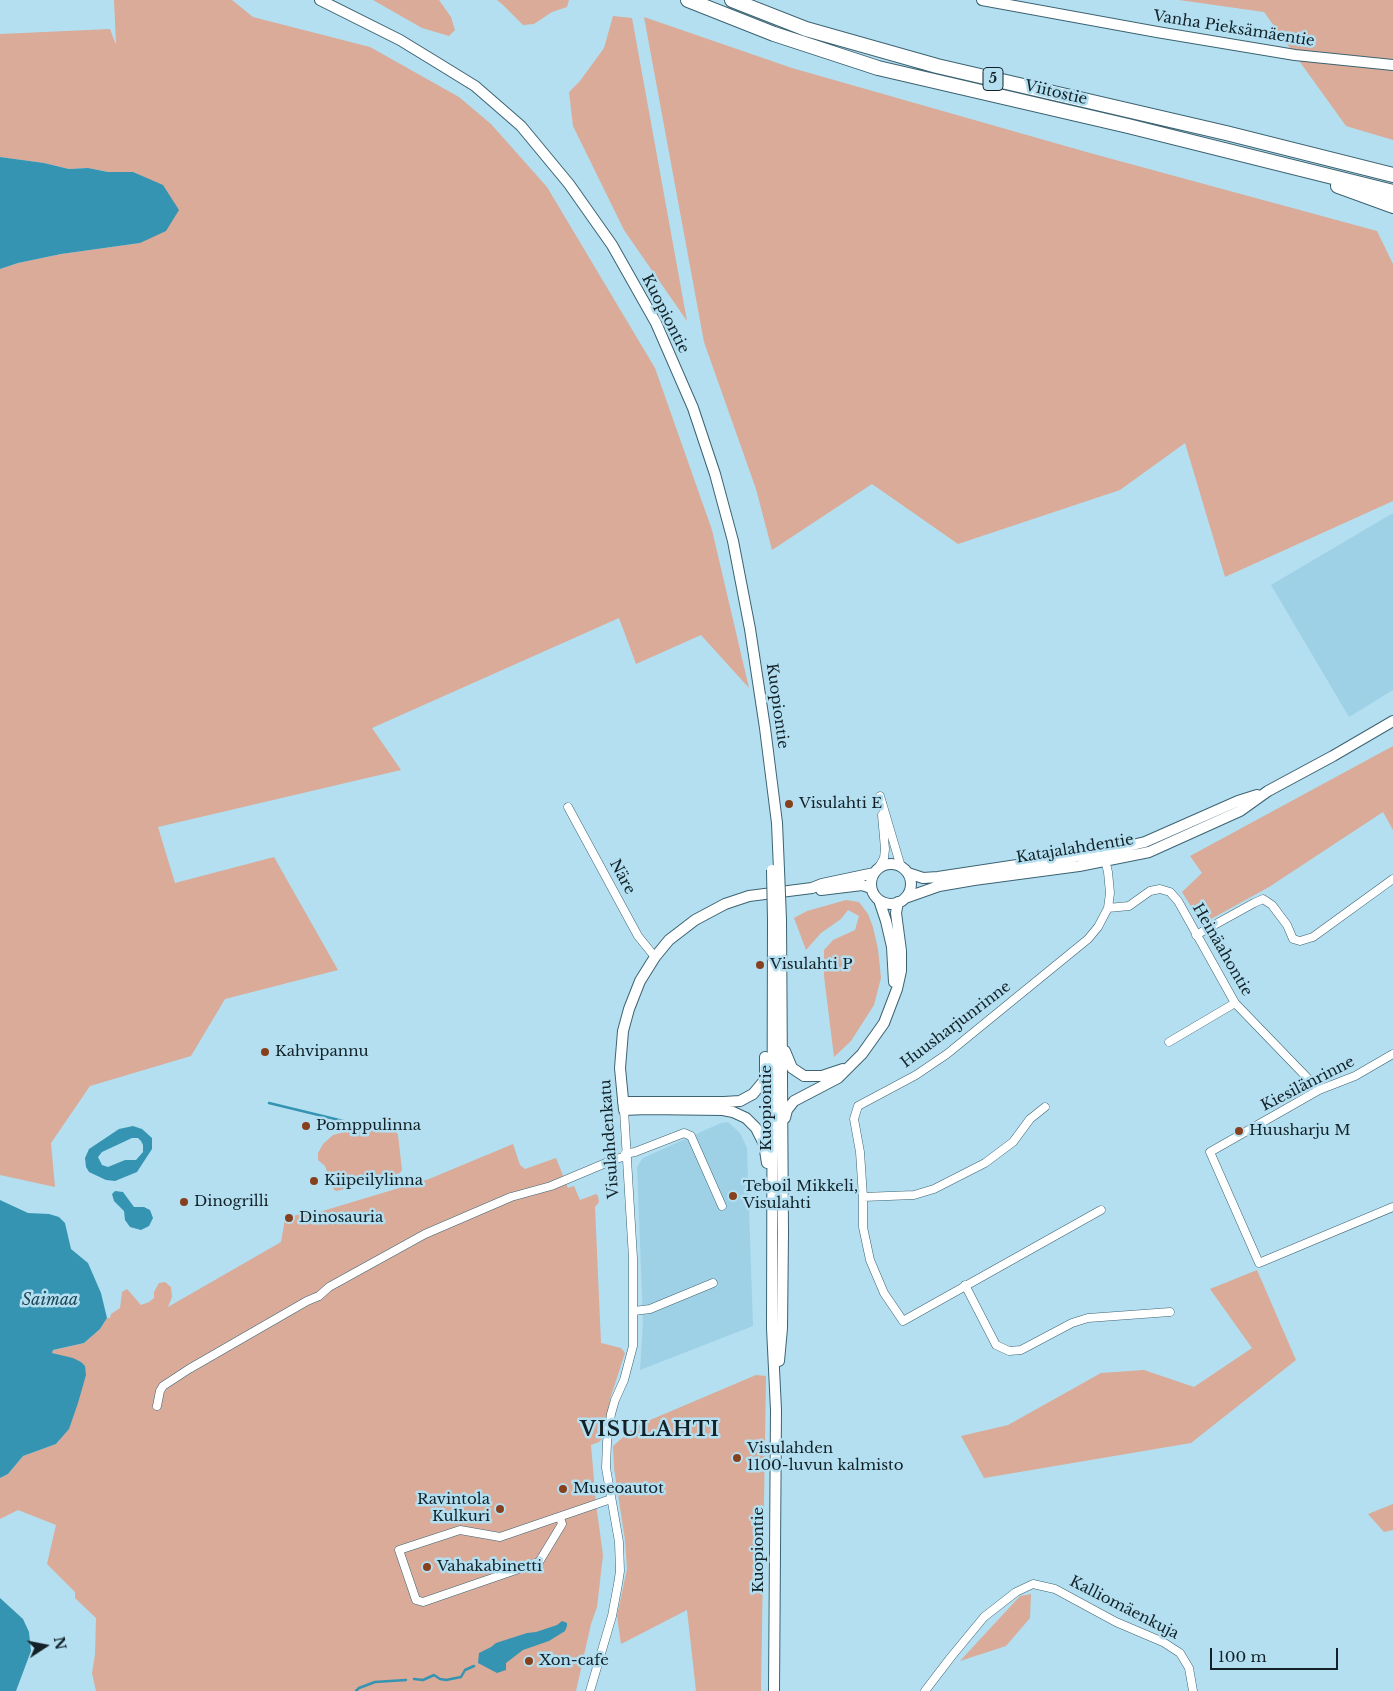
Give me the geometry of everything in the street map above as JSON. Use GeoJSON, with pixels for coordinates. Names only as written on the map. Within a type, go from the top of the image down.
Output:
{"type":"FeatureCollection","features":[{"type":"Feature","properties":{"kind":"highway","name":"Viitostie"},"geometry":{"type":"LineString","coordinates":[[688,0],[774,34],[878,68],[1393,192]]}},
{"type":"Feature","properties":{"kind":"highway","name":"Viitostie"},"geometry":{"type":"LineString","coordinates":[[732,0],[806,29],[928,64],[1216,130],[1393,175]]}},
{"type":"Feature","properties":{"kind":"highway"},"geometry":{"type":"LineString","coordinates":[[1254,157],[1393,206]]}},
{"type":"Feature","properties":{"kind":"street","name":"Kuopiontie"},"geometry":{"type":"LineString","coordinates":[[320,0],[400,40],[475,86],[521,126],[568,184],[612,245],[656,323],[694,408],[733,540],[750,629],[771,777],[777,920],[772,1328],[776,1410],[774,1691]]}},
{"type":"Feature","properties":{"kind":"street","name":"Vanha Pieksämäentie"},"geometry":{"type":"LineString","coordinates":[[982,0],[1007,2],[1157,32],[1295,55],[1393,65]]}},
{"type":"Feature","properties":{"kind":"street","name":"Katajalahdentie"},"geometry":{"type":"LineString","coordinates":[[905,870],[923,878],[938,877],[1149,852],[1240,811],[1268,791],[1333,756],[1393,720]]}},
{"type":"Feature","properties":{"kind":"street"},"geometry":{"type":"LineString","coordinates":[[782,1149],[786,1115],[790,1105],[800,1096],[838,1078],[862,1054],[877,1034],[888,1013],[892,1001],[901,971],[901,951],[896,913],[901,900],[910,891],[911,882],[905,870],[880,796],[885,849],[884,858],[871,880],[871,888],[879,900],[892,946],[894,973],[892,1001]]}},
{"type":"Feature","properties":{"kind":"street","name":"Näre"},"geometry":{"type":"LineString","coordinates":[[568,807],[638,936],[655,957]]}},
{"type":"Feature","properties":{"kind":"street","name":"Katajalahdentie"},"geometry":{"type":"LineString","coordinates":[[901,900],[940,886],[1104,857]]}},
{"type":"Feature","properties":{"kind":"street","name":"Huusharjunrinne"},"geometry":{"type":"LineString","coordinates":[[1101,1210],[903,1321],[884,1293],[870,1260],[863,1227],[860,1152],[854,1119],[858,1106],[916,1076],[947,1054],[1088,939],[1098,928],[1108,908],[1110,893],[1104,857]]}},
{"type":"Feature","properties":{"kind":"street"},"geometry":{"type":"LineString","coordinates":[[877,870],[886,864],[894,864],[905,870]]}},
{"type":"Feature","properties":{"kind":"street","name":"Visulahdenkatu"},"geometry":{"type":"LineString","coordinates":[[590,1691],[612,1616],[620,1571],[618,1536],[606,1468],[608,1430],[613,1407],[624,1380],[633,1346],[633,1258],[620,1068],[623,1031],[628,1009],[640,981],[655,957],[670,940],[695,920],[725,904],[749,896],[812,888],[877,870]]}},
{"type":"Feature","properties":{"kind":"street"},"geometry":{"type":"LineString","coordinates":[[1196,935],[1254,902],[1263,900],[1272,905],[1293,939],[1300,941],[1313,937],[1393,879]]}},
{"type":"Feature","properties":{"kind":"street","name":"Visulahdenkatu"},"geometry":{"type":"LineString","coordinates":[[812,888],[823,890],[862,885],[871,888]]}},
{"type":"Feature","properties":{"kind":"street","name":"Heinäahontie"},"geometry":{"type":"LineString","coordinates":[[1108,908],[1129,906],[1150,891],[1160,889],[1170,892],[1178,901],[1234,1003],[1319,1090]]}},
{"type":"Feature","properties":{"kind":"street"},"geometry":{"type":"LineString","coordinates":[[879,900],[885,903],[901,900]]}},
{"type":"Feature","properties":{"kind":"street","name":"Kuopiontie"},"geometry":{"type":"LineString","coordinates":[[776,1410],[782,1328],[782,1149],[777,993]]}},
{"type":"Feature","properties":{"kind":"street"},"geometry":{"type":"LineString","coordinates":[[777,993],[785,1051],[792,1068],[804,1076],[812,1077],[822,1076],[847,1068]]}},
{"type":"Feature","properties":{"kind":"street"},"geometry":{"type":"LineString","coordinates":[[623,1106],[733,1102],[753,1094],[765,1077],[766,1036],[777,993]]}},
{"type":"Feature","properties":{"kind":"street"},"geometry":{"type":"LineString","coordinates":[[1169,1042],[1234,1003]]}},
{"type":"Feature","properties":{"kind":"street","name":"Kiesilänrinne"},"geometry":{"type":"LineString","coordinates":[[1393,1054],[1355,1076],[1319,1090],[1210,1152],[1259,1263],[1393,1207]]}},
{"type":"Feature","properties":{"kind":"street"},"geometry":{"type":"LineString","coordinates":[[623,1106],[646,1109],[723,1110],[740,1115],[752,1123],[764,1144],[773,1224]]}},
{"type":"Feature","properties":{"kind":"street"},"geometry":{"type":"LineString","coordinates":[[863,1197],[914,1195],[934,1189],[985,1163],[1013,1142],[1030,1119],[1046,1107]]}},
{"type":"Feature","properties":{"kind":"street"},"geometry":{"type":"LineString","coordinates":[[157,1406],[163,1386],[425,1234],[495,1204],[551,1186],[684,1133],[690,1136],[722,1206]]}},
{"type":"Feature","properties":{"kind":"street"},"geometry":{"type":"LineString","coordinates":[[634,1311],[650,1309],[713,1283]]}},
{"type":"Feature","properties":{"kind":"street"},"geometry":{"type":"LineString","coordinates":[[965,1285],[996,1345],[1009,1352],[1021,1350],[1072,1323],[1088,1318],[1170,1312]]}},
{"type":"Feature","properties":{"kind":"street"},"geometry":{"type":"LineString","coordinates":[[560,1517],[562,1524],[539,1562],[423,1602],[416,1600],[399,1550],[460,1530],[500,1537],[611,1499]]}},
{"type":"Feature","properties":{"kind":"street","name":"Kalliomäenkuja"},"geometry":{"type":"LineString","coordinates":[[927,1690],[950,1657],[984,1618],[1016,1592],[1033,1584],[1055,1589],[1116,1622],[1163,1642],[1180,1653],[1189,1668],[1193,1691]]}},
{"type":"Feature","properties":{"kind":"shaded area"},"geometry":{"type":"Polygon","coordinates":[[[114,0],[232,0],[253,17],[370,47],[459,97],[491,124],[547,187],[655,368],[712,530],[749,688],[701,635],[636,664],[619,618],[372,728],[401,770],[158,827],[175,883],[274,857],[338,970],[225,999],[191,1056],[90,1086],[51,1143],[55,1187],[0,1175],[0,269],[18,263],[61,254],[140,243],[147,179],[133,172],[108,172],[88,168],[69,169],[44,163],[0,157],[0,34],[110,29],[116,45],[114,0]]]}},
{"type":"Feature","properties":{"kind":"shaded area"},"geometry":{"type":"Polygon","coordinates":[[[373,0],[439,0],[451,17],[455,30],[449,36],[422,28],[373,0]]]}},
{"type":"Feature","properties":{"kind":"shaded area"},"geometry":{"type":"Polygon","coordinates":[[[497,0],[569,0],[567,7],[552,12],[534,24],[523,25],[497,0]]]}},
{"type":"Feature","properties":{"kind":"shaded area"},"geometry":{"type":"Polygon","coordinates":[[[1179,0],[1393,0],[1393,140],[1346,126],[1264,12],[1179,0]]]}},
{"type":"Feature","properties":{"kind":"shaded area"},"geometry":{"type":"Polygon","coordinates":[[[613,16],[632,18],[687,321],[624,230],[573,126],[569,92],[580,81],[604,48],[613,16]]]}},
{"type":"Feature","properties":{"kind":"shaded area"},"geometry":{"type":"Polygon","coordinates":[[[644,17],[792,68],[1090,153],[1377,231],[1393,264],[1393,501],[1225,577],[1185,443],[1120,490],[958,544],[872,484],[772,550],[756,489],[704,342],[644,17]]]}},
{"type":"Feature","properties":{"kind":"shaded area"},"geometry":{"type":"Polygon","coordinates":[[[1393,513],[1393,690],[1349,717],[1271,585],[1393,513]]]}},
{"type":"Feature","properties":{"kind":"shaded area"},"geometry":{"type":"Polygon","coordinates":[[[1393,746],[1393,830],[1383,812],[1269,887],[1202,924],[1182,892],[1202,873],[1190,856],[1393,746]]]}},
{"type":"Feature","properties":{"kind":"shaded area"},"geometry":{"type":"Polygon","coordinates":[[[846,900],[859,902],[868,914],[878,949],[881,978],[874,1005],[851,1041],[834,1057],[824,976],[824,950],[833,940],[855,930],[859,916],[848,910],[841,919],[821,933],[806,950],[794,918],[807,911],[846,900]]]}},
{"type":"Feature","properties":{"kind":"shaded area"},"geometry":{"type":"Polygon","coordinates":[[[384,1117],[389,1118],[398,1135],[402,1170],[400,1173],[337,1191],[334,1190],[325,1166],[318,1160],[318,1153],[323,1144],[333,1135],[378,1123],[384,1117]]]}},
{"type":"Feature","properties":{"kind":"shaded area"},"geometry":{"type":"Polygon","coordinates":[[[728,1122],[740,1133],[747,1148],[753,1326],[640,1370],[643,1321],[637,1167],[643,1158],[721,1123],[728,1122]]]}},
{"type":"Feature","properties":{"kind":"shaded area","name":"VISULAHTI"},"geometry":{"type":"Polygon","coordinates":[[[513,1144],[520,1165],[525,1169],[556,1158],[568,1188],[574,1186],[580,1200],[596,1194],[598,1196],[599,1202],[595,1207],[601,1343],[621,1348],[625,1353],[610,1399],[603,1438],[591,1445],[603,1555],[597,1607],[591,1624],[576,1691],[96,1691],[92,1673],[95,1655],[96,1618],[75,1598],[75,1592],[47,1564],[56,1525],[18,1510],[0,1519],[0,1478],[8,1474],[23,1456],[56,1444],[60,1440],[81,1362],[52,1353],[53,1350],[84,1343],[100,1329],[107,1318],[110,1318],[111,1314],[120,1308],[122,1292],[127,1289],[141,1305],[154,1298],[154,1292],[159,1283],[165,1282],[171,1287],[172,1297],[168,1307],[281,1242],[285,1219],[303,1213],[316,1213],[429,1179],[513,1144]]]}},
{"type":"Feature","properties":{"kind":"shaded area"},"geometry":{"type":"Polygon","coordinates":[[[1257,1270],[1296,1360],[1191,1443],[984,1478],[961,1436],[1008,1425],[1101,1373],[1144,1370],[1194,1387],[1252,1348],[1210,1289],[1257,1270]]]}},
{"type":"Feature","properties":{"kind":"shaded area"},"geometry":{"type":"Polygon","coordinates":[[[756,1375],[766,1376],[761,1691],[696,1691],[687,1610],[621,1644],[617,1616],[627,1569],[613,1446],[636,1426],[756,1375]]]}},
{"type":"Feature","properties":{"kind":"shaded area"},"geometry":{"type":"Polygon","coordinates":[[[1393,1504],[1393,1530],[1384,1532],[1368,1514],[1393,1504]]]}},
{"type":"Feature","properties":{"kind":"shaded area"},"geometry":{"type":"Polygon","coordinates":[[[1031,1594],[1030,1618],[1006,1646],[960,1661],[1020,1596],[1031,1594]]]}},
{"type":"Feature","properties":{"kind":"water"},"geometry":{"type":"Polygon","coordinates":[[[0,157],[44,163],[69,169],[88,168],[108,172],[133,172],[163,185],[179,210],[166,231],[140,243],[61,254],[18,263],[0,269],[0,157]]]}},
{"type":"Feature","properties":{"kind":"water"},"geometry":{"type":"Polygon","coordinates":[[[133,1126],[142,1129],[152,1138],[152,1149],[137,1172],[115,1181],[106,1180],[89,1172],[86,1167],[85,1158],[89,1149],[119,1129],[133,1126]],[[132,1138],[102,1152],[98,1157],[102,1165],[108,1167],[125,1160],[136,1160],[143,1152],[143,1145],[138,1138],[132,1138]]]}},
{"type":"Feature","properties":{"kind":"water"},"geometry":{"type":"Polygon","coordinates":[[[115,1191],[123,1192],[134,1207],[144,1207],[150,1210],[153,1218],[149,1226],[141,1230],[130,1227],[125,1220],[124,1211],[114,1201],[112,1194],[115,1191]]]}},
{"type":"Feature","properties":{"kind":"water","name":"Saimaa"},"geometry":{"type":"Polygon","coordinates":[[[0,1200],[28,1213],[49,1214],[59,1217],[65,1223],[71,1249],[88,1263],[101,1293],[107,1318],[100,1329],[84,1343],[53,1350],[52,1353],[73,1358],[85,1366],[86,1375],[69,1429],[56,1444],[23,1456],[8,1474],[0,1478],[0,1200]]]}},
{"type":"Feature","properties":{"kind":"water"},"geometry":{"type":"Polygon","coordinates":[[[0,1598],[23,1619],[29,1632],[31,1651],[16,1691],[0,1691],[0,1598]]]}},
{"type":"Feature","properties":{"kind":"water"},"geometry":{"type":"Polygon","coordinates":[[[562,1621],[567,1623],[565,1631],[549,1641],[523,1650],[506,1663],[506,1670],[497,1673],[478,1663],[479,1653],[496,1643],[557,1625],[562,1621]]]}},
{"type":"Feature","properties":{"kind":"waterway"},"geometry":{"type":"LineString","coordinates":[[269,1103],[368,1127],[372,1121]]}},
{"type":"Feature","properties":{"kind":"waterway"},"geometry":{"type":"LineString","coordinates":[[414,1679],[423,1680],[434,1675],[446,1680],[461,1677],[465,1670],[474,1666]]}},
{"type":"Feature","properties":{"kind":"waterway"},"geometry":{"type":"LineString","coordinates":[[356,1691],[375,1682],[406,1680]]}},
{"type":"Feature","properties":{"kind":"place","name":"Visulahti E"},"geometry":{"type":"Point","coordinates":[789,804]}},
{"type":"Feature","properties":{"kind":"place","name":"Visulahti P"},"geometry":{"type":"Point","coordinates":[760,965]}},
{"type":"Feature","properties":{"kind":"place","name":"Kahvipannu"},"geometry":{"type":"Point","coordinates":[265,1052]}},
{"type":"Feature","properties":{"kind":"place","name":"Pomppulinna"},"geometry":{"type":"Point","coordinates":[306,1126]}},
{"type":"Feature","properties":{"kind":"place","name":"Huusharju M"},"geometry":{"type":"Point","coordinates":[1239,1131]}},
{"type":"Feature","properties":{"kind":"place","name":"Kiipeilylinna"},"geometry":{"type":"Point","coordinates":[314,1181]}},
{"type":"Feature","properties":{"kind":"place","name":"Teboil Mikkeli, Visulahti"},"geometry":{"type":"Point","coordinates":[733,1196]}},
{"type":"Feature","properties":{"kind":"place","name":"Dinogrilli"},"geometry":{"type":"Point","coordinates":[184,1202]}},
{"type":"Feature","properties":{"kind":"place","name":"Dinosauria"},"geometry":{"type":"Point","coordinates":[289,1218]}},
{"type":"Feature","properties":{"kind":"place","name":"Visulahden 1100-luvun kalmisto"},"geometry":{"type":"Point","coordinates":[737,1458]}},
{"type":"Feature","properties":{"kind":"place","name":"Museoautot"},"geometry":{"type":"Point","coordinates":[563,1489]}},
{"type":"Feature","properties":{"kind":"place","name":"Ravintola Kulkuri"},"geometry":{"type":"Point","coordinates":[500,1509]}},
{"type":"Feature","properties":{"kind":"place","name":"Vahakabinetti"},"geometry":{"type":"Point","coordinates":[427,1567]}},
{"type":"Feature","properties":{"kind":"place","name":"Xon-cafe"},"geometry":{"type":"Point","coordinates":[529,1661]}},
{"type":"Feature","properties":{"kind":"district","name":"VISULAHTI"},"geometry":{"type":"Point","coordinates":[650,1430]}}]}
